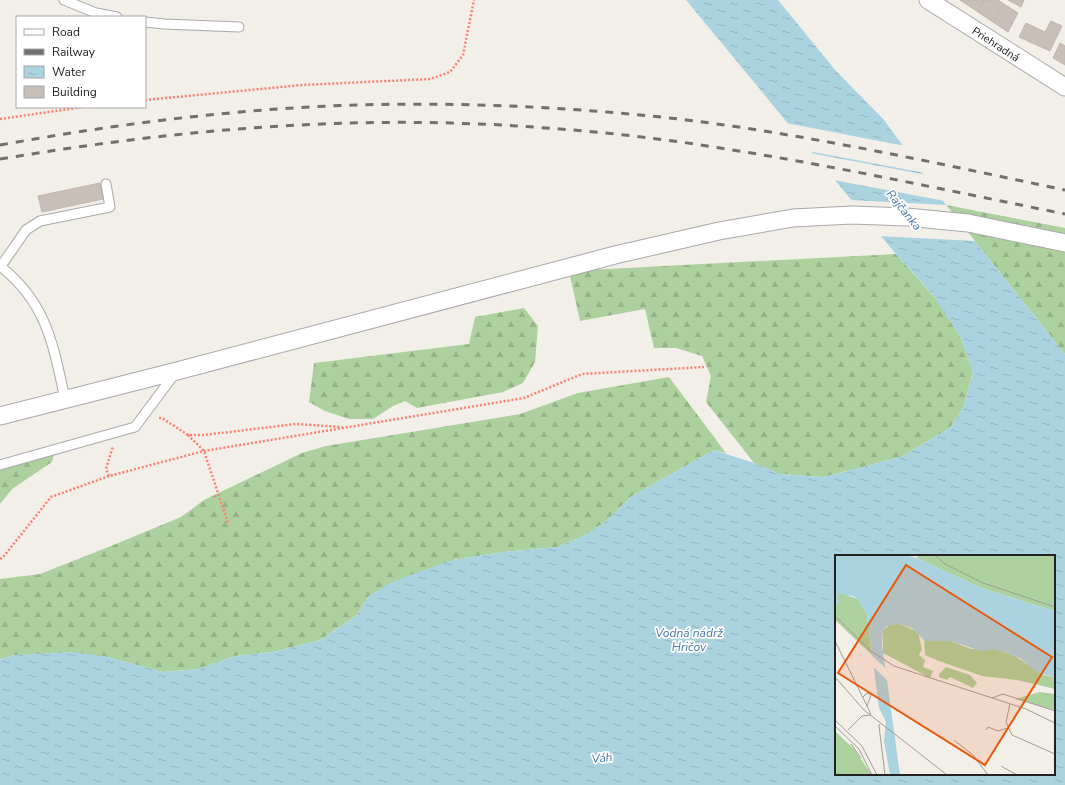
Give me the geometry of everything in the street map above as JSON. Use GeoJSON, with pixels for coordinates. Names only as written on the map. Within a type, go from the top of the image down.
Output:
{"type":"FeatureCollection","features":[{"type":"Feature","properties":{"kind":"street","name":"Priehradná"},"geometry":{"type":"LineString","coordinates":[[928,0],[1065,87]]}},
{"type":"Feature","properties":{"kind":"street"},"geometry":{"type":"LineString","coordinates":[[0,416],[645,248],[719,231],[793,218],[852,215],[908,217],[968,223],[1065,243]]}},
{"type":"Feature","properties":{"kind":"lane"},"geometry":{"type":"LineString","coordinates":[[64,0],[96,13],[112,16]]}},
{"type":"Feature","properties":{"kind":"lane"},"geometry":{"type":"LineString","coordinates":[[146,22],[239,26]]}},
{"type":"Feature","properties":{"kind":"lane"},"geometry":{"type":"LineString","coordinates":[[66,399],[51,337],[41,314],[20,284],[0,266],[26,230],[40,222],[110,208],[106,184]]}},
{"type":"Feature","properties":{"kind":"lane"},"geometry":{"type":"LineString","coordinates":[[0,465],[135,427],[177,371]]}},
{"type":"Feature","properties":{"kind":"path"},"geometry":{"type":"LineString","coordinates":[[146,100],[302,85],[430,79],[450,72],[463,55],[474,0]]}},
{"type":"Feature","properties":{"kind":"path"},"geometry":{"type":"LineString","coordinates":[[0,119],[76,108]]}},
{"type":"Feature","properties":{"kind":"path"},"geometry":{"type":"LineString","coordinates":[[0,559],[51,497],[109,476],[204,451],[524,398],[582,374],[704,367]]}},
{"type":"Feature","properties":{"kind":"path"},"geometry":{"type":"LineString","coordinates":[[109,476],[106,469],[112,449],[135,427],[162,418],[188,435],[204,451],[228,523]]}},
{"type":"Feature","properties":{"kind":"path"},"geometry":{"type":"LineString","coordinates":[[188,435],[204,435],[296,424],[346,428]]}},
{"type":"Feature","properties":{"kind":"green space"},"geometry":{"type":"Polygon","coordinates":[[[946,205],[1065,228],[1065,354],[946,205]]]}},
{"type":"Feature","properties":{"kind":"green space"},"geometry":{"type":"Polygon","coordinates":[[[896,254],[936,299],[961,338],[973,373],[963,408],[950,428],[901,457],[824,477],[779,474],[754,463],[706,402],[711,376],[702,356],[676,348],[654,348],[645,309],[580,321],[569,271],[896,254]]]}},
{"type":"Feature","properties":{"kind":"green space"},"geometry":{"type":"Polygon","coordinates":[[[524,308],[538,326],[535,362],[523,383],[503,392],[417,408],[405,401],[393,406],[373,419],[349,419],[325,411],[309,402],[314,363],[469,344],[475,317],[524,308]]]}},
{"type":"Feature","properties":{"kind":"green space"},"geometry":{"type":"Polygon","coordinates":[[[669,377],[726,453],[714,450],[632,496],[605,522],[583,536],[557,547],[503,552],[453,560],[369,596],[356,616],[320,640],[273,652],[235,656],[198,669],[163,672],[103,656],[15,655],[0,659],[0,579],[40,574],[181,517],[204,500],[302,453],[326,446],[520,414],[578,393],[669,377]]]}},
{"type":"Feature","properties":{"kind":"green space"},"geometry":{"type":"Polygon","coordinates":[[[57,444],[52,462],[12,489],[0,504],[0,460],[57,444]]]}},
{"type":"Feature","properties":{"kind":"water","name":"Vodná nádrž Hričov"},"geometry":{"type":"Polygon","coordinates":[[[686,0],[778,0],[836,71],[884,120],[946,205],[1065,354],[1065,785],[0,785],[0,659],[15,655],[71,652],[103,656],[163,672],[198,669],[235,656],[273,652],[320,640],[356,616],[369,596],[394,581],[453,560],[503,552],[557,547],[583,536],[605,522],[632,496],[714,450],[754,463],[779,474],[824,477],[901,457],[950,428],[963,408],[973,374],[961,338],[933,295],[896,254],[686,0]]]}},
{"type":"Feature","properties":{"kind":"pier"},"geometry":{"type":"Polygon","coordinates":[[[786,123],[905,146],[925,173],[808,151],[786,123]]]}},
{"type":"Feature","properties":{"kind":"pier"},"geometry":{"type":"Polygon","coordinates":[[[810,153],[927,175],[945,201],[833,180],[810,153]]]}},
{"type":"Feature","properties":{"kind":"pier"},"geometry":{"type":"Polygon","coordinates":[[[850,200],[946,205],[975,241],[879,236],[850,200]]]}},
{"type":"Feature","properties":{"kind":"building"},"geometry":{"type":"Polygon","coordinates":[[[960,0],[984,0],[978,12],[960,0]]]}},
{"type":"Feature","properties":{"kind":"building"},"geometry":{"type":"Polygon","coordinates":[[[984,0],[998,0],[1004,4],[993,22],[978,12],[984,0]]]}},
{"type":"Feature","properties":{"kind":"building"},"geometry":{"type":"Polygon","coordinates":[[[1008,0],[1024,0],[1021,7],[1008,0]]]}},
{"type":"Feature","properties":{"kind":"building"},"geometry":{"type":"Polygon","coordinates":[[[1004,4],[1018,13],[1008,32],[993,22],[1004,4]]]}},
{"type":"Feature","properties":{"kind":"building"},"geometry":{"type":"Polygon","coordinates":[[[1051,21],[1062,26],[1050,51],[1019,37],[1026,23],[1045,32],[1051,21]]]}},
{"type":"Feature","properties":{"kind":"building"},"geometry":{"type":"Polygon","coordinates":[[[1060,43],[1065,46],[1065,65],[1053,58],[1060,43]]]}},
{"type":"Feature","properties":{"kind":"building"},"geometry":{"type":"Polygon","coordinates":[[[100,183],[103,199],[42,212],[38,196],[100,183]]]}},
{"type":"Feature","properties":{"kind":"railway"},"geometry":{"type":"LineString","coordinates":[[0,145],[137,123],[274,109],[385,104],[440,104],[551,108],[661,117],[763,131],[813,139],[1065,190]]}},
{"type":"Feature","properties":{"kind":"railway"},"geometry":{"type":"LineString","coordinates":[[0,159],[113,142],[225,130],[281,126],[394,122],[500,125],[618,134],[720,148],[850,171],[1065,214]]}},
{"type":"Feature","properties":{"kind":"water label","name":"Rajčanka"},"geometry":{"type":"Point","coordinates":[904,210]}},
{"type":"Feature","properties":{"kind":"water label","name":"Váh"},"geometry":{"type":"Point","coordinates":[602,758]}}]}
